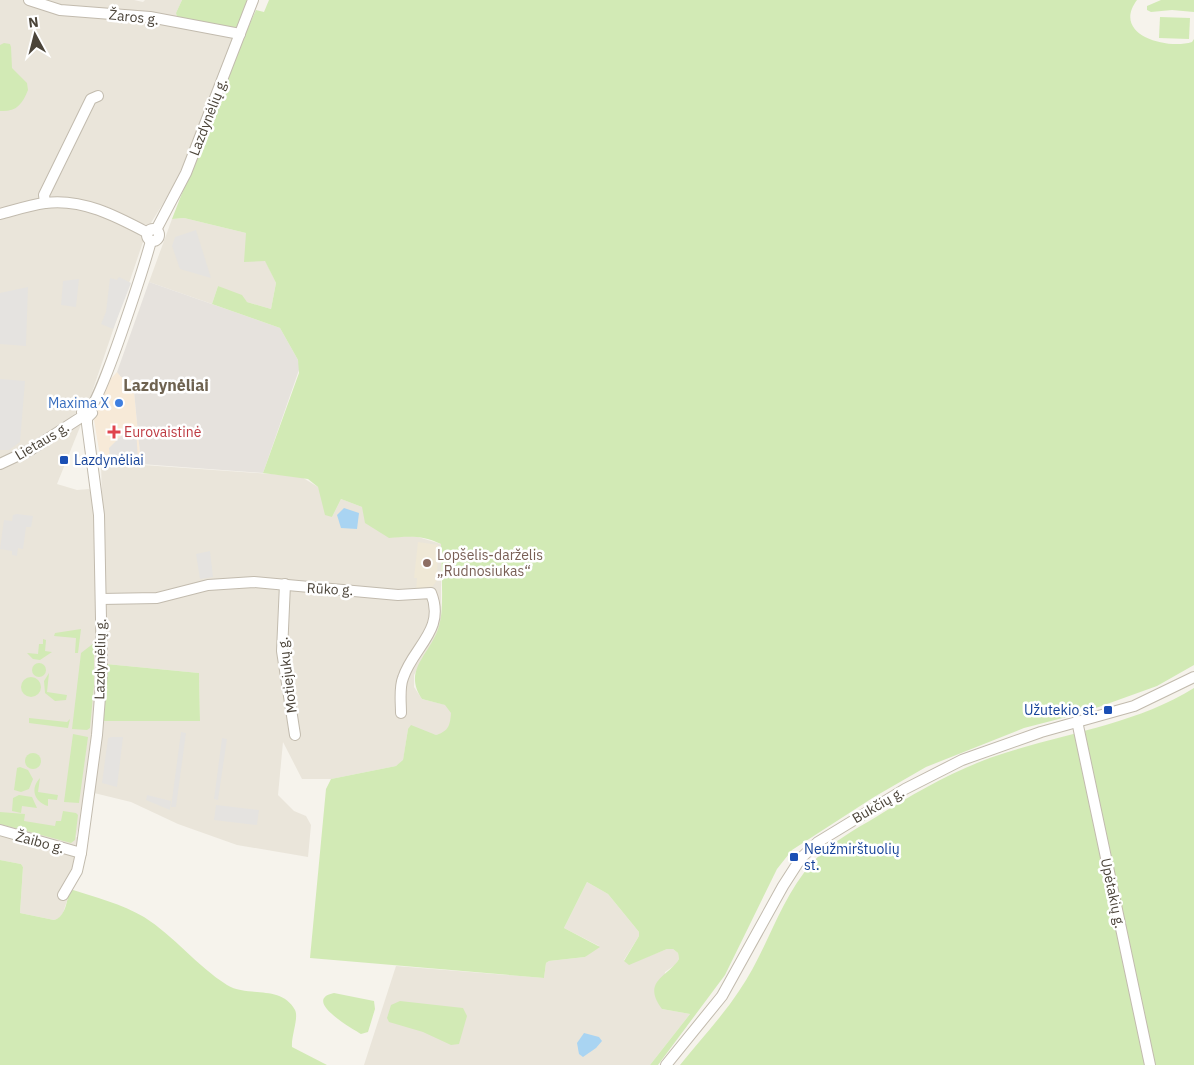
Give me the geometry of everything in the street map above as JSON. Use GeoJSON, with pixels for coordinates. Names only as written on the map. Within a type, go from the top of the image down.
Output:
{"type":"FeatureCollection","features":[{"type":"Feature","properties":{"kind":"street","name":"Žaros g."},"geometry":{"type":"LineString","coordinates":[[29,0],[60,10],[150,17],[240,34]]}},
{"type":"Feature","properties":{"kind":"street","name":"Lazdynėlių g."},"geometry":{"type":"LineString","coordinates":[[63,895],[77,871],[81,853],[97,735],[102,670],[99,516],[86,414],[96,397],[116,347],[151,234],[186,173],[253,0]]}},
{"type":"Feature","properties":{"kind":"street"},"geometry":{"type":"LineString","coordinates":[[44,203],[44,194],[90,99],[98,96]]}},
{"type":"Feature","properties":{"kind":"street"},"geometry":{"type":"LineString","coordinates":[[0,214],[44,203],[73,203],[86,206],[151,234]]}},
{"type":"Feature","properties":{"kind":"street","name":"Lietaus g."},"geometry":{"type":"LineString","coordinates":[[0,464],[32,449],[86,414]]}},
{"type":"Feature","properties":{"kind":"street","name":"Rūko g."},"geometry":{"type":"LineString","coordinates":[[101,599],[157,598],[224,583],[270,582],[398,595],[431,593],[436,606],[435,615],[429,634],[402,678],[401,713]]}},
{"type":"Feature","properties":{"kind":"street","name":"Motiejukų g."},"geometry":{"type":"LineString","coordinates":[[285,584],[282,651],[295,735]]}},
{"type":"Feature","properties":{"kind":"street","name":"Bukčių g."},"geometry":{"type":"LineString","coordinates":[[666,1065],[722,996],[789,876],[802,858],[818,842],[938,772],[1002,745],[1077,721],[1134,706],[1194,677]]}},
{"type":"Feature","properties":{"kind":"street","name":"Upėtakių g."},"geometry":{"type":"LineString","coordinates":[[1077,721],[1150,1065]]}},
{"type":"Feature","properties":{"kind":"street","name":"Žaibo g."},"geometry":{"type":"LineString","coordinates":[[0,830],[81,853]]}},
{"type":"Feature","properties":{"kind":"shaded area"},"geometry":{"type":"Polygon","coordinates":[[[0,0],[134,0],[143,2],[145,0],[182,0],[176,13],[232,28],[232,42],[182,173],[149,226],[75,199],[0,211],[0,0]]]}},
{"type":"Feature","properties":{"kind":"shaded area"},"geometry":{"type":"Polygon","coordinates":[[[69,205],[106,216],[141,235],[144,239],[89,401],[59,428],[24,449],[0,459],[0,218],[43,206],[69,205]]]}},
{"type":"Feature","properties":{"kind":"shaded area"},"geometry":{"type":"Polygon","coordinates":[[[184,218],[246,233],[265,260],[276,283],[271,309],[247,302],[218,286],[212,304],[149,282],[172,219],[184,218]]]}},
{"type":"Feature","properties":{"kind":"shaded area"},"geometry":{"type":"Polygon","coordinates":[[[196,230],[211,278],[180,269],[172,246],[175,237],[196,230]]]}},
{"type":"Feature","properties":{"kind":"shaded area"},"geometry":{"type":"Polygon","coordinates":[[[119,277],[131,283],[113,329],[101,324],[106,312],[110,278],[117,280],[119,277]]]}},
{"type":"Feature","properties":{"kind":"shaded area"},"geometry":{"type":"Polygon","coordinates":[[[79,279],[76,307],[61,305],[63,281],[79,279]]]}},
{"type":"Feature","properties":{"kind":"shaded area"},"geometry":{"type":"Polygon","coordinates":[[[149,282],[280,328],[300,367],[263,473],[141,464],[133,381],[121,377],[117,372],[149,282]]]}},
{"type":"Feature","properties":{"kind":"shaded area"},"geometry":{"type":"Polygon","coordinates":[[[28,287],[26,346],[0,344],[0,293],[28,287]]]}},
{"type":"Feature","properties":{"kind":"shaded area"},"geometry":{"type":"Polygon","coordinates":[[[117,372],[121,377],[133,381],[141,464],[101,462],[94,420],[108,382],[117,372]]]}},
{"type":"Feature","properties":{"kind":"shaded area"},"geometry":{"type":"Polygon","coordinates":[[[0,379],[25,381],[20,442],[9,450],[0,450],[0,379]]]}},
{"type":"Feature","properties":{"kind":"shaded area"},"geometry":{"type":"Polygon","coordinates":[[[82,422],[57,484],[77,490],[89,489],[94,495],[98,691],[84,804],[76,837],[87,840],[63,913],[54,920],[20,913],[23,867],[21,864],[0,860],[0,467],[82,422]]]}},
{"type":"Feature","properties":{"kind":"shaded area"},"geometry":{"type":"Polygon","coordinates":[[[136,428],[138,460],[110,460],[109,448],[128,429],[136,428]]]}},
{"type":"Feature","properties":{"kind":"shaded area"},"geometry":{"type":"Polygon","coordinates":[[[101,462],[300,476],[318,487],[332,517],[341,499],[362,507],[397,537],[402,535],[418,537],[441,544],[441,622],[434,640],[414,675],[414,687],[422,699],[446,705],[452,713],[450,725],[444,733],[436,735],[408,729],[403,761],[396,766],[331,779],[302,779],[283,742],[278,795],[294,811],[306,816],[311,825],[308,857],[237,845],[178,824],[131,802],[94,793],[102,721],[200,720],[199,673],[106,664],[101,462]]]}},
{"type":"Feature","properties":{"kind":"shaded area"},"geometry":{"type":"Polygon","coordinates":[[[13,515],[33,516],[31,527],[26,527],[23,549],[18,548],[17,556],[12,555],[12,551],[0,549],[4,520],[12,521],[13,515]]]}},
{"type":"Feature","properties":{"kind":"shaded area","name":"Lopšelis-darželis „Rudnosiukas“"},"geometry":{"type":"Polygon","coordinates":[[[418,542],[438,545],[437,580],[433,586],[416,589],[417,578],[414,578],[418,542]]]}},
{"type":"Feature","properties":{"kind":"shaded area"},"geometry":{"type":"Polygon","coordinates":[[[210,551],[213,577],[200,579],[196,554],[210,551]]]}},
{"type":"Feature","properties":{"kind":"shaded area"},"geometry":{"type":"Polygon","coordinates":[[[181,732],[186,733],[176,807],[171,807],[181,732]]]}},
{"type":"Feature","properties":{"kind":"shaded area"},"geometry":{"type":"Polygon","coordinates":[[[123,737],[117,787],[102,783],[108,738],[123,737]]]}},
{"type":"Feature","properties":{"kind":"shaded area"},"geometry":{"type":"Polygon","coordinates":[[[222,738],[227,739],[218,800],[214,799],[222,738]]]}},
{"type":"Feature","properties":{"kind":"shaded area"},"geometry":{"type":"Polygon","coordinates":[[[147,795],[171,801],[170,810],[146,800],[147,795]]]}},
{"type":"Feature","properties":{"kind":"shaded area"},"geometry":{"type":"Polygon","coordinates":[[[216,805],[259,810],[257,825],[214,820],[216,805]]]}},
{"type":"Feature","properties":{"kind":"shaded area"},"geometry":{"type":"Polygon","coordinates":[[[587,882],[608,894],[639,932],[639,936],[624,960],[629,964],[667,949],[673,949],[678,953],[679,959],[675,965],[665,972],[662,1009],[690,1014],[650,1065],[364,1065],[396,966],[544,978],[546,963],[549,961],[585,957],[599,946],[564,928],[587,882]]]}},
{"type":"Feature","properties":{"kind":"green space"},"geometry":{"type":"Polygon","coordinates":[[[182,0],[247,0],[238,27],[234,29],[178,19],[176,13],[182,0]]]}},
{"type":"Feature","properties":{"kind":"green space"},"geometry":{"type":"Polygon","coordinates":[[[269,0],[1137,0],[1131,12],[1131,22],[1136,31],[1145,37],[1169,44],[1192,42],[1194,39],[1194,665],[1157,686],[1082,713],[1024,728],[926,767],[874,797],[792,850],[777,869],[725,975],[658,1065],[650,1065],[690,1014],[662,1009],[656,1000],[654,992],[658,980],[679,959],[678,953],[673,949],[667,949],[629,965],[624,961],[639,936],[639,932],[608,894],[587,882],[564,928],[600,947],[585,957],[549,961],[546,963],[544,978],[310,958],[326,789],[331,779],[396,766],[403,760],[408,729],[411,725],[436,735],[444,732],[448,727],[451,713],[445,705],[422,699],[416,688],[415,678],[420,661],[431,643],[440,622],[442,595],[441,544],[415,537],[389,538],[365,523],[362,507],[341,499],[332,517],[325,515],[318,487],[308,479],[263,473],[299,373],[298,360],[280,328],[212,304],[218,286],[242,295],[247,302],[271,309],[276,283],[265,261],[244,262],[246,233],[184,218],[172,219],[236,54],[256,10],[264,12],[269,0]]]}},
{"type":"Feature","properties":{"kind":"green space"},"geometry":{"type":"Polygon","coordinates":[[[1161,0],[1194,0],[1194,12],[1172,10],[1151,12],[1147,10],[1147,6],[1161,0]]]}},
{"type":"Feature","properties":{"kind":"green space"},"geometry":{"type":"Polygon","coordinates":[[[1160,17],[1190,18],[1189,39],[1159,38],[1160,17]]]}},
{"type":"Feature","properties":{"kind":"green space"},"geometry":{"type":"Polygon","coordinates":[[[4,43],[10,44],[12,68],[27,83],[28,90],[23,100],[14,109],[0,111],[0,45],[4,43]]]}},
{"type":"Feature","properties":{"kind":"green space"},"geometry":{"type":"Polygon","coordinates":[[[81,629],[78,653],[75,653],[76,638],[54,636],[55,633],[81,629]]]}},
{"type":"Feature","properties":{"kind":"green space"},"geometry":{"type":"Polygon","coordinates":[[[43,639],[46,640],[45,651],[52,652],[40,660],[33,659],[27,653],[38,654],[39,644],[43,644],[43,639]]]}},
{"type":"Feature","properties":{"kind":"green space"},"geometry":{"type":"Polygon","coordinates":[[[94,643],[94,685],[90,728],[87,730],[72,729],[81,653],[94,643]]]}},
{"type":"Feature","properties":{"kind":"green space"},"geometry":{"type":"Polygon","coordinates":[[[36,663],[42,663],[46,670],[42,677],[36,677],[32,673],[32,667],[36,663]]]}},
{"type":"Feature","properties":{"kind":"green space"},"geometry":{"type":"Polygon","coordinates":[[[106,664],[199,673],[200,721],[102,721],[106,664]]]}},
{"type":"Feature","properties":{"kind":"green space"},"geometry":{"type":"Polygon","coordinates":[[[49,673],[47,692],[67,695],[66,700],[55,701],[45,693],[44,681],[49,673]]]}},
{"type":"Feature","properties":{"kind":"green space"},"geometry":{"type":"Polygon","coordinates":[[[31,677],[38,680],[41,687],[38,694],[31,697],[24,694],[21,687],[24,680],[31,677]]]}},
{"type":"Feature","properties":{"kind":"green space"},"geometry":{"type":"Polygon","coordinates":[[[1194,688],[1194,1065],[680,1065],[718,1020],[749,976],[782,909],[801,877],[812,863],[834,843],[924,789],[973,764],[1032,745],[1104,726],[1150,710],[1194,688]]]}},
{"type":"Feature","properties":{"kind":"green space"},"geometry":{"type":"Polygon","coordinates":[[[29,718],[67,722],[70,719],[68,728],[29,723],[29,718]]]}},
{"type":"Feature","properties":{"kind":"green space"},"geometry":{"type":"Polygon","coordinates":[[[73,734],[88,737],[79,803],[64,802],[73,734]]]}},
{"type":"Feature","properties":{"kind":"green space"},"geometry":{"type":"Polygon","coordinates":[[[33,753],[41,761],[33,769],[25,761],[33,753]]]}},
{"type":"Feature","properties":{"kind":"green space"},"geometry":{"type":"Polygon","coordinates":[[[20,767],[28,770],[33,779],[29,789],[21,792],[14,790],[17,768],[20,767]]]}},
{"type":"Feature","properties":{"kind":"green space"},"geometry":{"type":"Polygon","coordinates":[[[40,778],[38,792],[58,795],[57,800],[48,799],[48,806],[39,801],[35,794],[35,786],[40,778]]]}},
{"type":"Feature","properties":{"kind":"green space"},"geometry":{"type":"Polygon","coordinates":[[[19,795],[32,797],[37,808],[22,806],[21,813],[12,811],[13,798],[19,795]]]}},
{"type":"Feature","properties":{"kind":"green space"},"geometry":{"type":"Polygon","coordinates":[[[63,811],[78,815],[75,840],[71,843],[0,824],[0,812],[25,814],[24,821],[55,826],[56,821],[61,821],[63,811]]]}},
{"type":"Feature","properties":{"kind":"green space"},"geometry":{"type":"Polygon","coordinates":[[[0,860],[21,864],[23,867],[20,913],[54,920],[64,912],[70,889],[136,912],[165,933],[227,985],[245,991],[273,994],[289,1002],[296,1013],[292,1047],[327,1065],[0,1065],[0,860]]]}},
{"type":"Feature","properties":{"kind":"green space"},"geometry":{"type":"Polygon","coordinates":[[[334,993],[374,1001],[375,1009],[368,1032],[361,1034],[340,1021],[326,1008],[323,1002],[325,997],[334,993]]]}},
{"type":"Feature","properties":{"kind":"green space"},"geometry":{"type":"Polygon","coordinates":[[[400,1001],[463,1008],[467,1016],[459,1044],[451,1045],[423,1032],[389,1022],[387,1018],[391,1005],[400,1001]]]}},
{"type":"Feature","properties":{"kind":"water"},"geometry":{"type":"Polygon","coordinates":[[[344,508],[359,513],[357,529],[341,528],[337,515],[344,508]]]}},
{"type":"Feature","properties":{"kind":"water"},"geometry":{"type":"Polygon","coordinates":[[[584,1033],[599,1037],[602,1041],[583,1057],[579,1054],[577,1043],[584,1033]]]}},
{"type":"Feature","properties":{"kind":"place","name":"Maxima X"},"geometry":{"type":"Point","coordinates":[119,403]}},
{"type":"Feature","properties":{"kind":"place","name":"Eurovaistinė"},"geometry":{"type":"Point","coordinates":[114,432]}},
{"type":"Feature","properties":{"kind":"place","name":"Lazdynėliai"},"geometry":{"type":"Point","coordinates":[64,460]}},
{"type":"Feature","properties":{"kind":"place","name":"Lopšelis-darželis „Rudnosiukas“"},"geometry":{"type":"Point","coordinates":[427,563]}},
{"type":"Feature","properties":{"kind":"place","name":"Užutekio st."},"geometry":{"type":"Point","coordinates":[1108,710]}},
{"type":"Feature","properties":{"kind":"place","name":"Neužmirštuolių st."},"geometry":{"type":"Point","coordinates":[794,857]}},
{"type":"Feature","properties":{"kind":"district","name":"Lazdynėliai"},"geometry":{"type":"Point","coordinates":[166,385]}}]}
